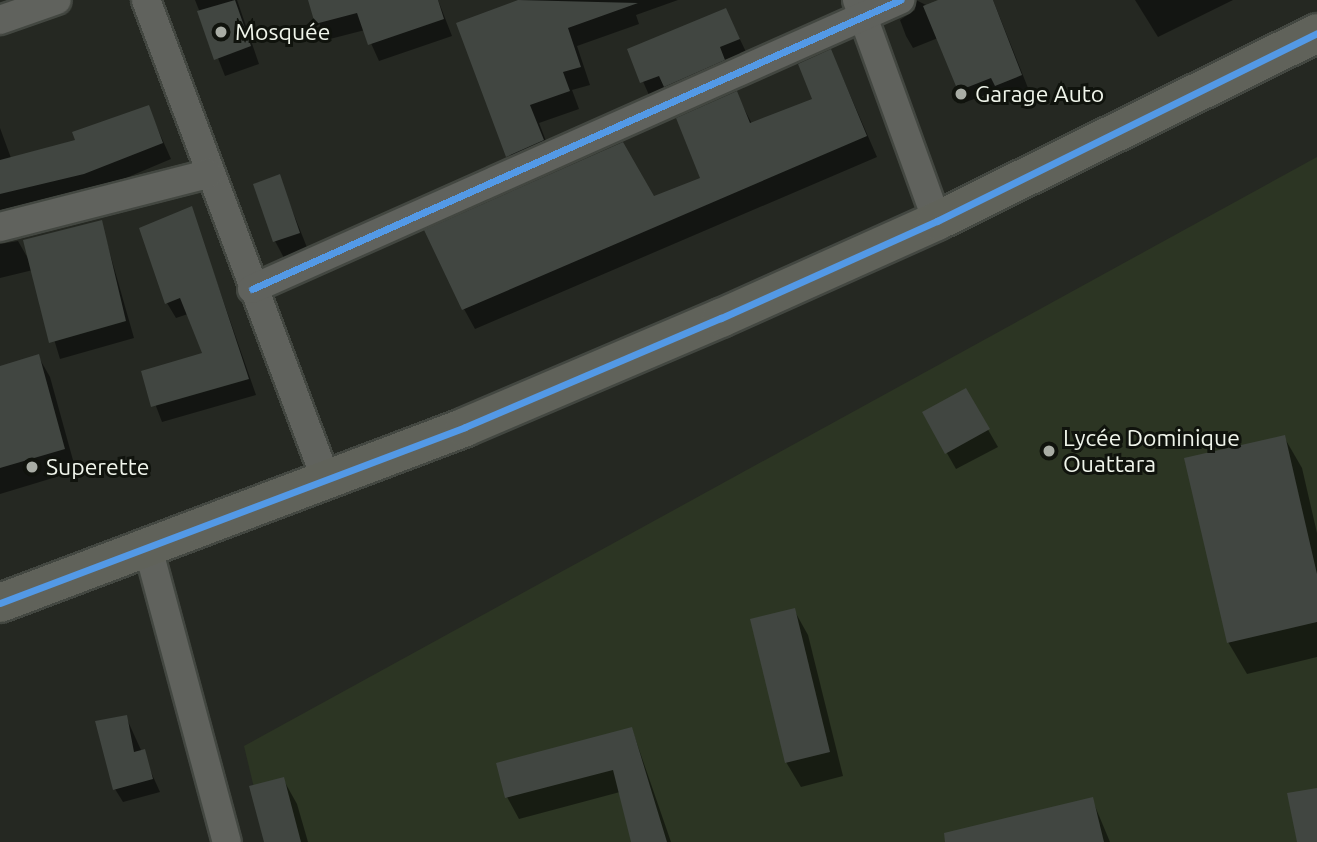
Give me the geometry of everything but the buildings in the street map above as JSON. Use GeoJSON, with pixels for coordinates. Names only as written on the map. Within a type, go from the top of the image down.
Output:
{"type":"FeatureCollection","features":[{"type":"Feature","properties":{"kind":"street"},"geometry":{"type":"LineString","coordinates":[[0,20],[57,0]]}},
{"type":"Feature","properties":{"kind":"street"},"geometry":{"type":"LineString","coordinates":[[146,0],[208,174],[325,477]]}},
{"type":"Feature","properties":{"kind":"street"},"geometry":{"type":"LineString","coordinates":[[252,289],[860,8],[900,0]]}},
{"type":"Feature","properties":{"kind":"street"},"geometry":{"type":"LineString","coordinates":[[860,8],[937,221]]}},
{"type":"Feature","properties":{"kind":"street"},"geometry":{"type":"LineString","coordinates":[[0,603],[148,548],[325,477],[465,426],[937,221],[1317,33]]}},
{"type":"Feature","properties":{"kind":"street"},"geometry":{"type":"LineString","coordinates":[[0,227],[208,174]]}},
{"type":"Feature","properties":{"kind":"street"},"geometry":{"type":"LineString","coordinates":[[148,548],[227,842]]}},
{"type":"Feature","properties":{"kind":"shaded area","name":"Lycée Dominique Ouattara"},"geometry":{"type":"Polygon","coordinates":[[[1317,157],[1317,842],[267,842],[244,746],[1317,157]]]}},
{"type":"Feature","properties":{"kind":"cycle path"},"geometry":{"type":"LineString","coordinates":[[252,289],[900,0]]}},
{"type":"Feature","properties":{"kind":"cycle path"},"geometry":{"type":"LineString","coordinates":[[0,603],[465,427],[721,318],[937,221],[1317,33]]}},
{"type":"Feature","properties":{"kind":"place","name":"Mosquée"},"geometry":{"type":"Point","coordinates":[221,32]}},
{"type":"Feature","properties":{"kind":"place","name":"Garage Auto"},"geometry":{"type":"Point","coordinates":[961,94]}},
{"type":"Feature","properties":{"kind":"place","name":"Lycée Dominique Ouattara"},"geometry":{"type":"Point","coordinates":[1049,451]}},
{"type":"Feature","properties":{"kind":"place","name":"Superette"},"geometry":{"type":"Point","coordinates":[32,467]}}]}
